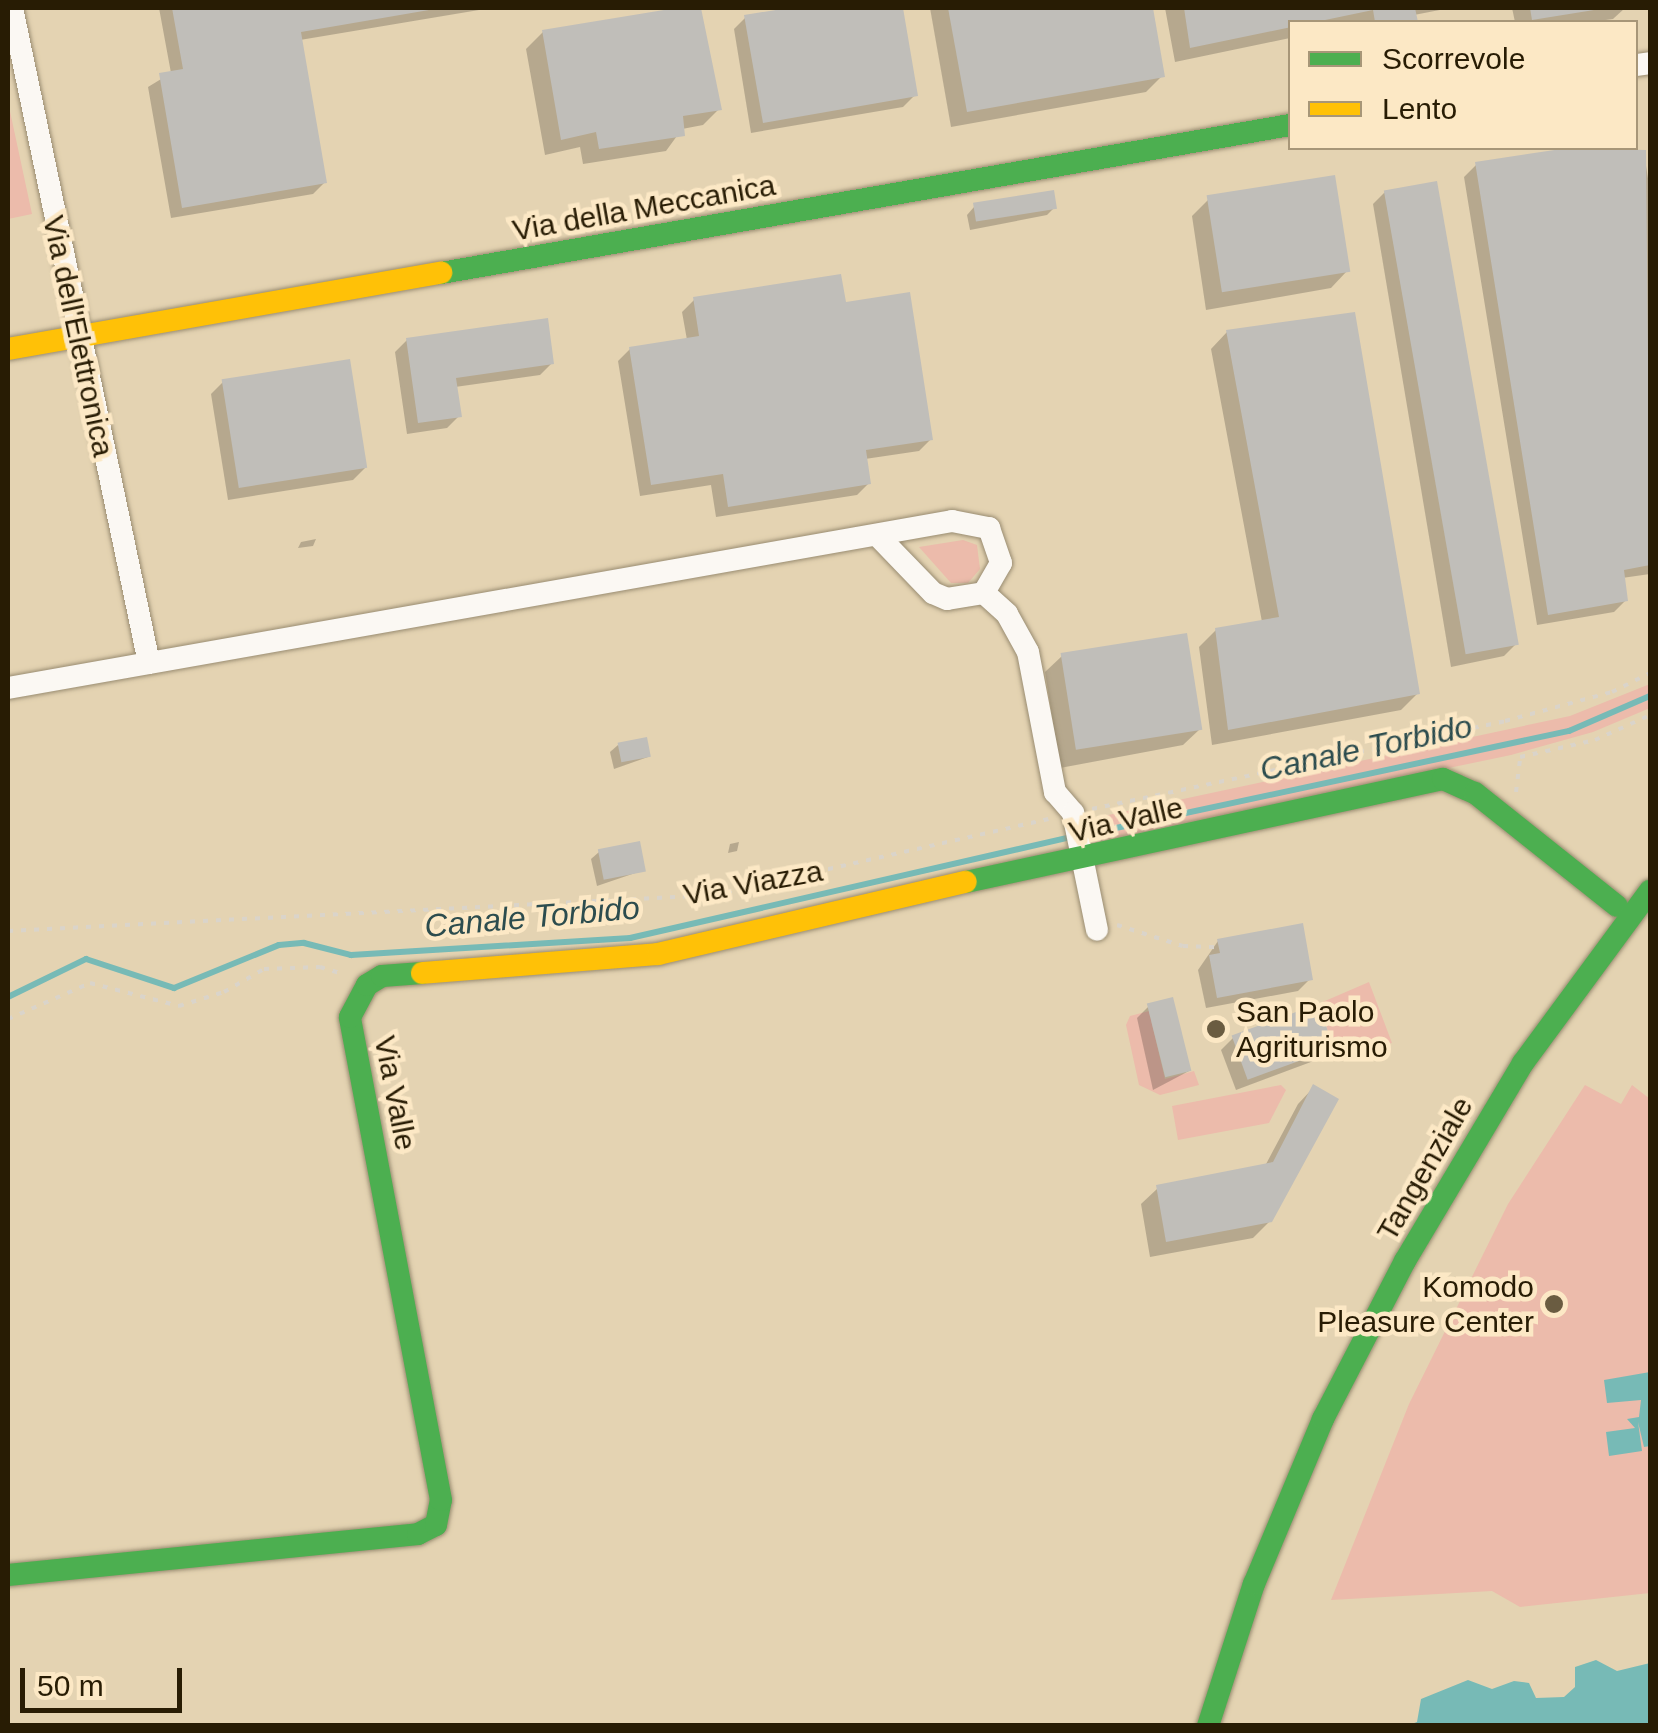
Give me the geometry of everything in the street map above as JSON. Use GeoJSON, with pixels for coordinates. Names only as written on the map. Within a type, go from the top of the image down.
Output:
{"type":"FeatureCollection","features":[{"type":"Feature","properties":{"kind":"street","name":"Via dell'Elettronica"},"geometry":{"type":"LineString","coordinates":[[12,8],[149,663]]}},
{"type":"Feature","properties":{"kind":"street","name":"Via della Meccanica"},"geometry":{"type":"LineString","coordinates":[[8,350],[1288,126]]}},
{"type":"Feature","properties":{"kind":"street"},"geometry":{"type":"LineString","coordinates":[[8,688],[879,537],[952,521],[988,528],[1001,562],[984,593]]}},
{"type":"Feature","properties":{"kind":"street"},"geometry":{"type":"LineString","coordinates":[[879,537],[932,594],[948,599],[984,593]]}},
{"type":"Feature","properties":{"kind":"street"},"geometry":{"type":"LineString","coordinates":[[984,593],[1021,633],[1055,792],[1073,814],[1102,926]]}},
{"type":"Feature","properties":{"kind":"street","name":"Via Valle"},"geometry":{"type":"LineString","coordinates":[[8,1575],[418,1534],[436,1525],[442,1500],[350,1018],[355,1000],[382,976],[658,954],[766,925],[1086,860],[1443,779],[1462,783],[1617,906]]}},
{"type":"Feature","properties":{"kind":"street","name":"Tangenziale"},"geometry":{"type":"LineString","coordinates":[[1208,1726],[1254,1584],[1316,1437],[1405,1261],[1523,1063],[1650,890]]}},
{"type":"Feature","properties":{"kind":"path","name":"Via Viazza"},"geometry":{"type":"LineString","coordinates":[[8,932],[714,895],[1505,721],[1612,692],[1650,673]]}},
{"type":"Feature","properties":{"kind":"path"},"geometry":{"type":"LineString","coordinates":[[1507,818],[1520,758],[1595,740],[1650,715]]}},
{"type":"Feature","properties":{"kind":"path"},"geometry":{"type":"LineString","coordinates":[[1102,926],[1182,946],[1218,947]]}},
{"type":"Feature","properties":{"kind":"path"},"geometry":{"type":"LineString","coordinates":[[8,1018],[90,983],[179,1006],[286,965],[343,973],[355,1000]]}},
{"type":"Feature","properties":{"kind":"shaded area"},"geometry":{"type":"Polygon","coordinates":[[[8,102],[32,214],[8,219],[8,102]]]}},
{"type":"Feature","properties":{"kind":"shaded area"},"geometry":{"type":"Polygon","coordinates":[[[963,540],[977,545],[980,569],[968,583],[951,583],[919,547],[963,540]]]}},
{"type":"Feature","properties":{"kind":"shaded area"},"geometry":{"type":"Polygon","coordinates":[[[1650,684],[1650,708],[1593,732],[1511,755],[1089,843],[1086,827],[1099,817],[1570,716],[1650,684]]]}},
{"type":"Feature","properties":{"kind":"shaded area"},"geometry":{"type":"Polygon","coordinates":[[[1369,982],[1392,1043],[1359,1051],[1346,1037],[1332,1042],[1318,1004],[1369,982]]]}},
{"type":"Feature","properties":{"kind":"shaded area"},"geometry":{"type":"Polygon","coordinates":[[[1149,1011],[1165,1079],[1194,1071],[1199,1085],[1160,1095],[1139,1085],[1126,1025],[1130,1016],[1149,1011]]]}},
{"type":"Feature","properties":{"kind":"shaded area"},"geometry":{"type":"Polygon","coordinates":[[[1281,1085],[1286,1090],[1269,1123],[1178,1140],[1172,1106],[1281,1085]]]}},
{"type":"Feature","properties":{"kind":"shaded area","name":"Komodo Pleasure Center"},"geometry":{"type":"Polygon","coordinates":[[[1585,1085],[1621,1104],[1632,1085],[1650,1099],[1650,1593],[1520,1607],[1492,1591],[1331,1600],[1409,1404],[1508,1204],[1585,1085]]]}},
{"type":"Feature","properties":{"kind":"water"},"geometry":{"type":"Polygon","coordinates":[[[1650,1372],[1650,1446],[1644,1447],[1638,1422],[1642,1451],[1609,1456],[1606,1432],[1635,1428],[1627,1419],[1639,1417],[1641,1400],[1607,1403],[1604,1380],[1650,1372]]]}},
{"type":"Feature","properties":{"kind":"water"},"geometry":{"type":"Polygon","coordinates":[[[1596,1660],[1617,1671],[1650,1663],[1650,1725],[1409,1725],[1417,1722],[1421,1699],[1468,1680],[1492,1689],[1514,1681],[1529,1683],[1536,1698],[1564,1697],[1575,1687],[1575,1667],[1596,1660]]]}},
{"type":"Feature","properties":{"kind":"building"},"geometry":{"type":"Polygon","coordinates":[[[172,8],[429,10],[301,32],[327,183],[182,208],[159,73],[183,69],[172,8]]]}},
{"type":"Feature","properties":{"kind":"building"},"geometry":{"type":"Polygon","coordinates":[[[676,8],[701,8],[722,110],[683,116],[685,136],[599,149],[596,132],[561,140],[542,30],[676,8]]]}},
{"type":"Feature","properties":{"kind":"building"},"geometry":{"type":"Polygon","coordinates":[[[788,8],[903,8],[918,96],[763,123],[744,15],[788,8]]]}},
{"type":"Feature","properties":{"kind":"building"},"geometry":{"type":"Polygon","coordinates":[[[948,8],[1153,8],[1165,77],[967,112],[948,8]]]}},
{"type":"Feature","properties":{"kind":"building"},"geometry":{"type":"Polygon","coordinates":[[[1184,8],[1415,8],[1418,20],[1375,20],[1373,10],[1325,20],[1288,20],[1288,28],[1190,48],[1184,8]]]}},
{"type":"Feature","properties":{"kind":"building"},"geometry":{"type":"Polygon","coordinates":[[[1530,8],[1594,8],[1594,10],[1532,20],[1530,8]]]}},
{"type":"Feature","properties":{"kind":"building"},"geometry":{"type":"Polygon","coordinates":[[[1555,150],[1646,150],[1650,565],[1624,570],[1628,601],[1548,615],[1475,162],[1555,150]]]}},
{"type":"Feature","properties":{"kind":"building"},"geometry":{"type":"Polygon","coordinates":[[[1335,175],[1350,272],[1222,292],[1207,195],[1335,175]]]}},
{"type":"Feature","properties":{"kind":"building"},"geometry":{"type":"Polygon","coordinates":[[[1437,181],[1519,645],[1466,654],[1384,190],[1437,181]]]}},
{"type":"Feature","properties":{"kind":"building"},"geometry":{"type":"Polygon","coordinates":[[[1054,190],[1057,209],[976,222],[973,203],[1054,190]]]}},
{"type":"Feature","properties":{"kind":"building"},"geometry":{"type":"Polygon","coordinates":[[[841,274],[846,302],[910,292],[933,440],[866,450],[871,484],[728,507],[723,474],[651,485],[629,347],[699,336],[693,297],[841,274]]]}},
{"type":"Feature","properties":{"kind":"building"},"geometry":{"type":"Polygon","coordinates":[[[1355,312],[1420,694],[1228,730],[1215,628],[1279,617],[1226,330],[1355,312]]]}},
{"type":"Feature","properties":{"kind":"building"},"geometry":{"type":"Polygon","coordinates":[[[548,318],[554,364],[456,378],[462,417],[418,423],[406,338],[548,318]]]}},
{"type":"Feature","properties":{"kind":"building"},"geometry":{"type":"Polygon","coordinates":[[[350,359],[367,468],[239,488],[222,379],[350,359]]]}},
{"type":"Feature","properties":{"kind":"building"},"geometry":{"type":"Polygon","coordinates":[[[1187,633],[1202,730],[1076,750],[1061,653],[1187,633]]]}},
{"type":"Feature","properties":{"kind":"building"},"geometry":{"type":"Polygon","coordinates":[[[647,737],[651,757],[621,762],[618,743],[647,737]]]}},
{"type":"Feature","properties":{"kind":"building"},"geometry":{"type":"Polygon","coordinates":[[[640,841],[646,871],[604,880],[598,849],[640,841]]]}},
{"type":"Feature","properties":{"kind":"building"},"geometry":{"type":"Polygon","coordinates":[[[1303,923],[1313,980],[1217,998],[1209,955],[1220,953],[1217,939],[1303,923]]]}},
{"type":"Feature","properties":{"kind":"building"},"geometry":{"type":"Polygon","coordinates":[[[1173,997],[1191,1071],[1165,1077],[1147,1004],[1173,997]]]}},
{"type":"Feature","properties":{"kind":"building"},"geometry":{"type":"Polygon","coordinates":[[[1318,1004],[1334,1048],[1248,1080],[1232,1035],[1318,1004]]]}},
{"type":"Feature","properties":{"kind":"building"},"geometry":{"type":"Polygon","coordinates":[[[1313,1084],[1339,1099],[1272,1222],[1166,1242],[1156,1185],[1273,1162],[1313,1084]]]}},
{"type":"Feature","properties":{"kind":"waterway","name":"Canale Torbido"},"geometry":{"type":"LineString","coordinates":[[1088,834],[1569,731],[1650,696]]}},
{"type":"Feature","properties":{"kind":"waterway","name":"Canale Torbido"},"geometry":{"type":"LineString","coordinates":[[8,997],[86,959],[174,988],[279,945],[304,943],[351,955],[630,938],[1072,837]]}},
{"type":"Feature","properties":{"kind":"traffic: fast"},"geometry":{"type":"LineString","coordinates":[[441,273],[1288,125]]}},
{"type":"Feature","properties":{"kind":"traffic: fast"},"geometry":{"type":"LineString","coordinates":[[966,882],[1443,779],[1475,793],[1617,906]]}},
{"type":"Feature","properties":{"kind":"traffic: fast"},"geometry":{"type":"LineString","coordinates":[[1208,1726],[1254,1584],[1323,1419],[1405,1261],[1523,1063],[1650,891]]}},
{"type":"Feature","properties":{"kind":"traffic: fast"},"geometry":{"type":"LineString","coordinates":[[8,1575],[418,1534],[436,1525],[441,1500],[350,1017],[367,985],[382,976],[422,973]]}},
{"type":"Feature","properties":{"kind":"traffic: slow"},"geometry":{"type":"LineString","coordinates":[[8,349],[441,273]]}},
{"type":"Feature","properties":{"kind":"traffic: slow"},"geometry":{"type":"LineString","coordinates":[[422,973],[658,954],[966,882]]}},
{"type":"Feature","properties":{"kind":"place","name":"San Paolo Agriturismo"},"geometry":{"type":"Point","coordinates":[1216,1029]}},
{"type":"Feature","properties":{"kind":"place","name":"Komodo Pleasure Center"},"geometry":{"type":"Point","coordinates":[1554,1304]}}]}
